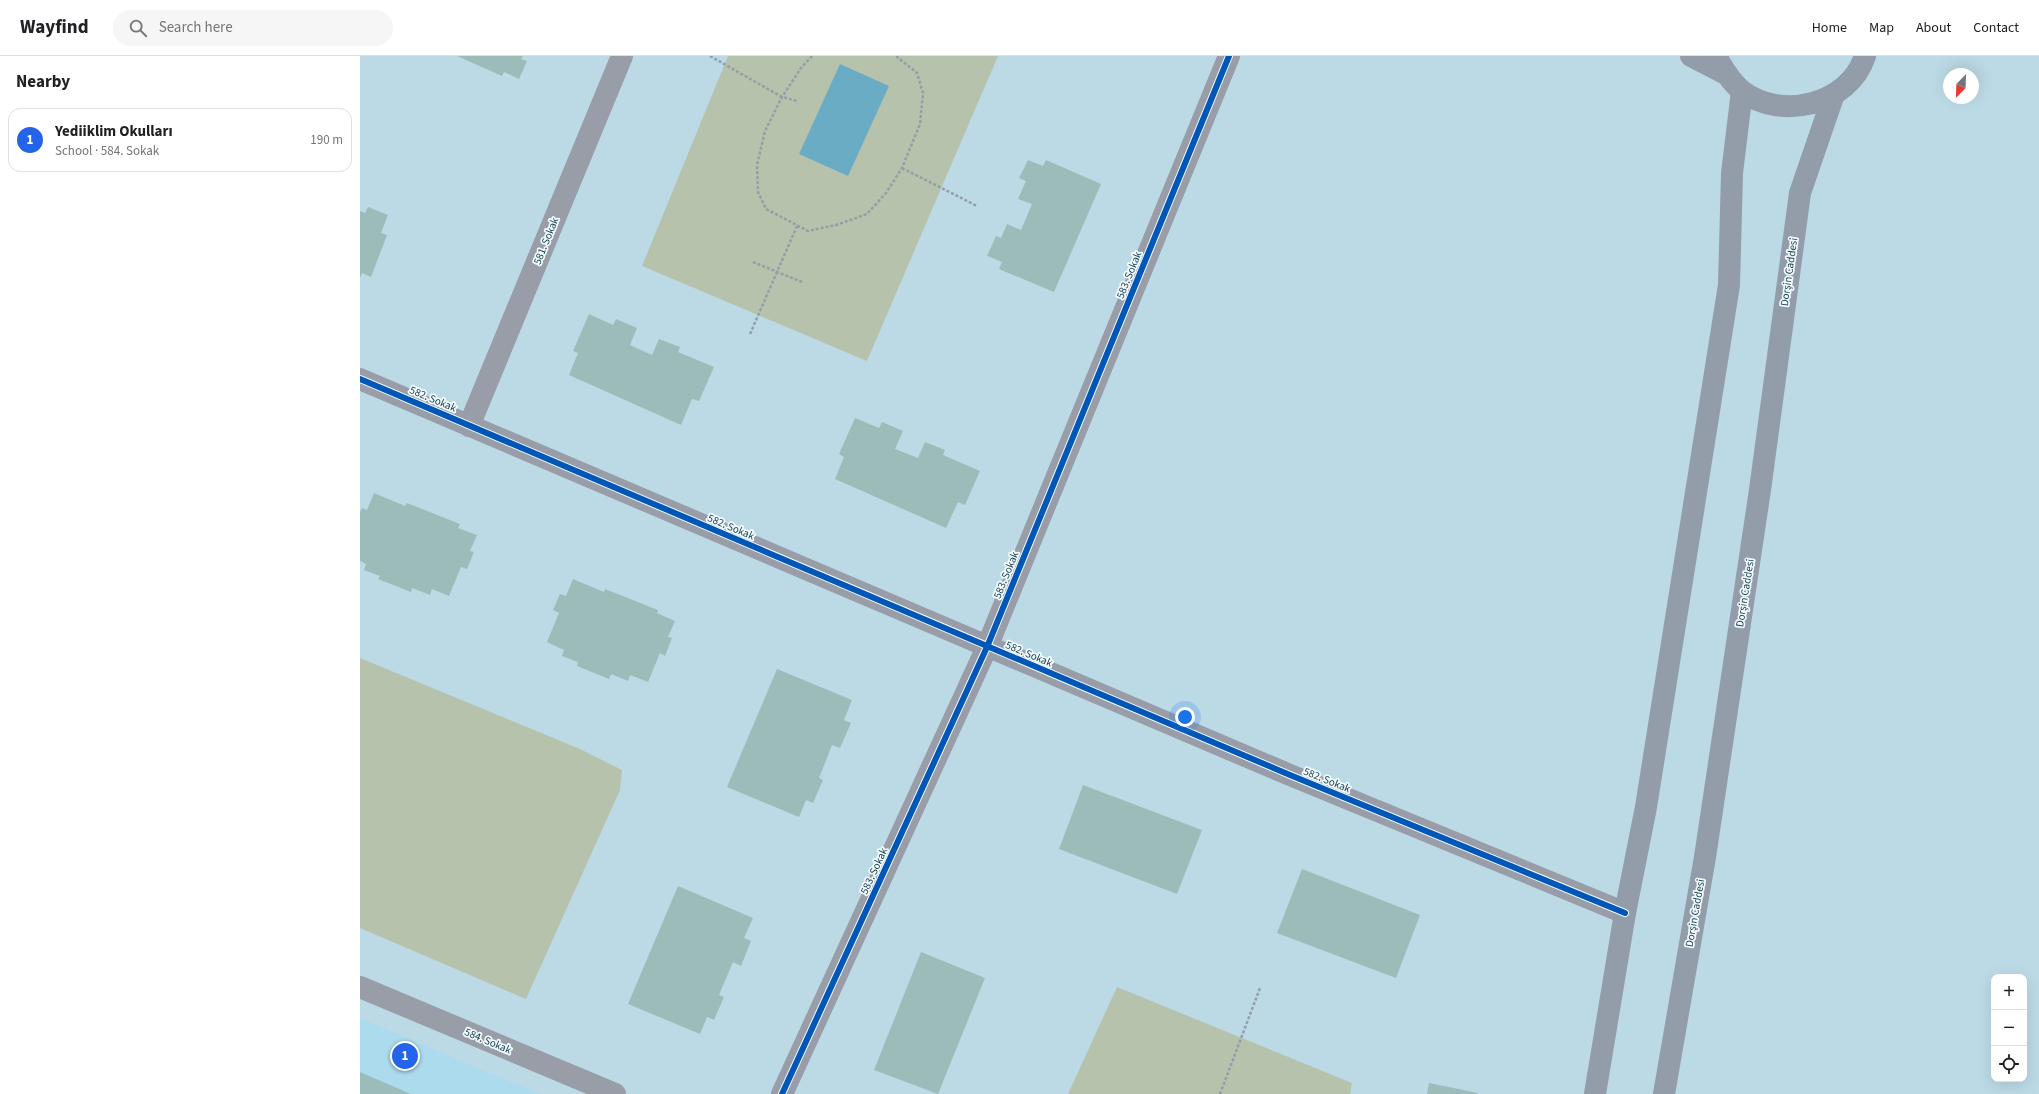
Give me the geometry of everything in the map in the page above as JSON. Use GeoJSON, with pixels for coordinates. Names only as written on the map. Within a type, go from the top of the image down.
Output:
{"type":"FeatureCollection","features":[{"type":"Feature","properties":{"kind":"main road"},"geometry":{"type":"LineString","coordinates":[[1691,56],[1720,64],[1742,91],[1764,103],[1789,107],[1814,104],[1834,94],[1850,80],[1863,62],[1865,56]]}},
{"type":"Feature","properties":{"kind":"main road"},"geometry":{"type":"LineString","coordinates":[[1595,1094],[1625,913],[1646,807],[1729,285],[1732,173],[1742,91]]}},
{"type":"Feature","properties":{"kind":"main road","name":"Dorşin Caddesi"},"geometry":{"type":"LineString","coordinates":[[1664,1094],[1705,857],[1760,490],[1800,193],[1834,94]]}},
{"type":"Feature","properties":{"kind":"street","name":"581. Sokak"},"geometry":{"type":"LineString","coordinates":[[469,426],[622,56]]}},
{"type":"Feature","properties":{"kind":"street","name":"583. Sokak"},"geometry":{"type":"LineString","coordinates":[[782,1094],[987,647],[1229,56]]}},
{"type":"Feature","properties":{"kind":"street","name":"582. Sokak"},"geometry":{"type":"LineString","coordinates":[[360,379],[1283,772],[1625,913]]}},
{"type":"Feature","properties":{"kind":"street","name":"584. Sokak"},"geometry":{"type":"LineString","coordinates":[[360,987],[615,1094]]}},
{"type":"Feature","properties":{"kind":"path"},"geometry":{"type":"LineString","coordinates":[[710,56],[782,96],[797,101]]}},
{"type":"Feature","properties":{"kind":"path"},"geometry":{"type":"LineString","coordinates":[[812,56],[801,68],[782,96],[765,131],[757,165],[758,192],[766,209],[808,231],[836,225],[866,214],[886,193],[902,168],[920,124],[923,93],[917,73],[896,56]]}},
{"type":"Feature","properties":{"kind":"path"},"geometry":{"type":"LineString","coordinates":[[902,168],[977,206]]}},
{"type":"Feature","properties":{"kind":"path"},"geometry":{"type":"LineString","coordinates":[[750,334],[797,226]]}},
{"type":"Feature","properties":{"kind":"path"},"geometry":{"type":"LineString","coordinates":[[753,262],[802,282]]}},
{"type":"Feature","properties":{"kind":"path"},"geometry":{"type":"LineString","coordinates":[[1220,1094],[1260,988]]}},
{"type":"Feature","properties":{"kind":"shaded area"},"geometry":{"type":"Polygon","coordinates":[[[840,64],[889,86],[848,176],[799,154],[840,64]]]}},
{"type":"Feature","properties":{"kind":"shaded area"},"geometry":{"type":"Polygon","coordinates":[[[360,1018],[540,1094],[360,1094],[360,1018]]]}},
{"type":"Feature","properties":{"kind":"green space"},"geometry":{"type":"Polygon","coordinates":[[[728,56],[998,56],[867,361],[642,266],[728,56]]]}},
{"type":"Feature","properties":{"kind":"green space"},"geometry":{"type":"Polygon","coordinates":[[[360,658],[580,749],[622,770],[620,790],[526,999],[360,928],[360,658]]]}},
{"type":"Feature","properties":{"kind":"green space"},"geometry":{"type":"Polygon","coordinates":[[[1117,987],[1352,1083],[1350,1094],[1068,1094],[1117,987]]]}},
{"type":"Feature","properties":{"kind":"building"},"geometry":{"type":"Polygon","coordinates":[[[457,56],[523,56],[521,59],[527,61],[519,79],[504,72],[502,76],[457,56]]]}},
{"type":"Feature","properties":{"kind":"building"},"geometry":{"type":"Polygon","coordinates":[[[1028,160],[1043,166],[1046,160],[1101,184],[1054,292],[999,269],[1002,262],[987,256],[996,236],[1001,238],[1007,224],[1021,230],[1032,204],[1018,199],[1026,181],[1019,178],[1028,160]]]}},
{"type":"Feature","properties":{"kind":"building"},"geometry":{"type":"Polygon","coordinates":[[[368,207],[388,215],[381,233],[387,235],[371,277],[362,273],[360,278],[360,211],[365,213],[368,207]]]}},
{"type":"Feature","properties":{"kind":"building"},"geometry":{"type":"Polygon","coordinates":[[[589,314],[613,325],[616,319],[637,328],[630,345],[652,355],[659,339],[680,347],[678,352],[714,367],[699,401],[692,399],[681,425],[569,375],[578,353],[573,351],[589,314]]]}},
{"type":"Feature","properties":{"kind":"building"},"geometry":{"type":"Polygon","coordinates":[[[855,418],[879,428],[882,422],[903,431],[895,449],[918,458],[925,442],[945,450],[943,455],[980,471],[965,505],[958,502],[946,528],[835,479],[844,457],[839,454],[855,418]]]}},
{"type":"Feature","properties":{"kind":"building"},"geometry":{"type":"Polygon","coordinates":[[[374,493],[405,506],[407,503],[460,524],[458,528],[477,535],[470,551],[474,552],[467,569],[461,567],[449,596],[432,589],[430,595],[412,588],[411,592],[378,579],[380,576],[364,570],[366,564],[360,561],[360,512],[362,508],[367,510],[374,493]]]}},
{"type":"Feature","properties":{"kind":"building"},"geometry":{"type":"Polygon","coordinates":[[[573,579],[604,592],[605,589],[658,610],[657,613],[675,621],[668,637],[672,638],[665,656],[660,653],[648,682],[630,675],[628,681],[611,674],[609,679],[577,666],[578,662],[562,656],[564,650],[547,642],[559,613],[553,610],[560,594],[566,596],[573,579]]]}},
{"type":"Feature","properties":{"kind":"building"},"geometry":{"type":"Polygon","coordinates":[[[777,669],[852,700],[844,720],[851,723],[840,748],[832,745],[819,778],[823,780],[813,803],[806,800],[799,817],[727,787],[777,669]]]}},
{"type":"Feature","properties":{"kind":"building"},"geometry":{"type":"Polygon","coordinates":[[[1083,785],[1202,830],[1177,894],[1059,849],[1083,785]]]}},
{"type":"Feature","properties":{"kind":"building"},"geometry":{"type":"Polygon","coordinates":[[[1302,869],[1420,915],[1396,978],[1277,933],[1302,869]]]}},
{"type":"Feature","properties":{"kind":"building"},"geometry":{"type":"Polygon","coordinates":[[[678,886],[753,918],[744,938],[751,941],[741,966],[733,962],[719,995],[724,997],[714,1020],[707,1017],[700,1034],[628,1004],[678,886]]]}},
{"type":"Feature","properties":{"kind":"building"},"geometry":{"type":"Polygon","coordinates":[[[921,952],[985,978],[938,1094],[874,1070],[921,952]]]}},
{"type":"Feature","properties":{"kind":"building"},"geometry":{"type":"Polygon","coordinates":[[[360,1072],[411,1094],[360,1094],[360,1072]]]}},
{"type":"Feature","properties":{"kind":"building"},"geometry":{"type":"Polygon","coordinates":[[[1429,1083],[1478,1093],[1478,1094],[1427,1094],[1429,1083]]]}},
{"type":"Feature","properties":{"kind":"cycle path"},"geometry":{"type":"LineString","coordinates":[[782,1094],[987,647],[1229,56]]}},
{"type":"Feature","properties":{"kind":"cycle path"},"geometry":{"type":"LineString","coordinates":[[360,379],[1290,775],[1625,913]]}},
{"type":"Feature","properties":{"kind":"place","name":"Yediiklim Okulları"},"geometry":{"type":"Point","coordinates":[405,1056]}}]}
